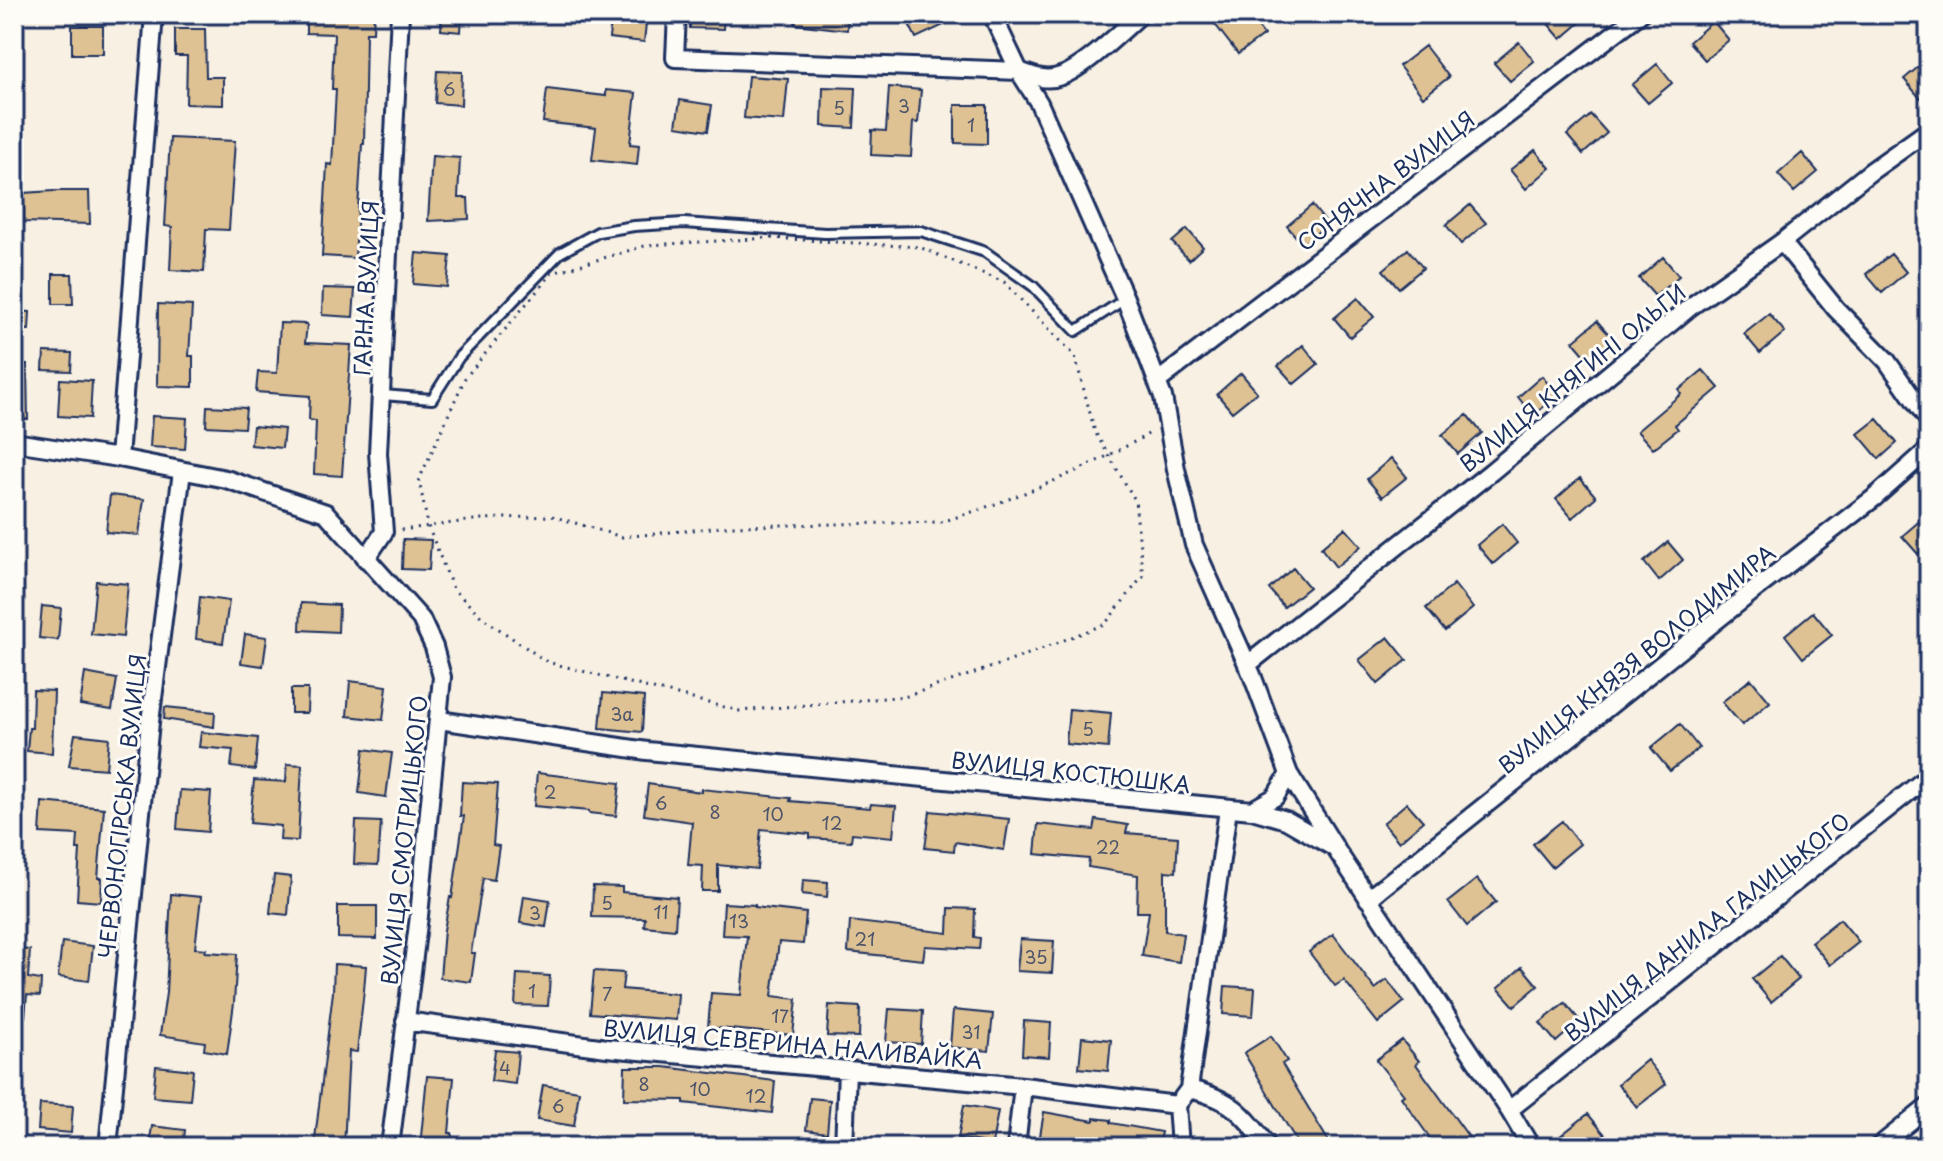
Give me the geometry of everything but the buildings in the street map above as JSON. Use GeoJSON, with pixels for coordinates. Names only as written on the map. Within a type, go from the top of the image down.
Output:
{"type":"FeatureCollection","features":[{"type":"Feature","properties":{"kind":"street"},"geometry":{"type":"LineString","coordinates":[[119,458],[154,14]]}},
{"type":"Feature","properties":{"kind":"street","name":"ГАРНА ВУЛИЦЯ"},"geometry":{"type":"LineString","coordinates":[[384,532],[378,453],[400,14]]}},
{"type":"Feature","properties":{"kind":"street"},"geometry":{"type":"LineString","coordinates":[[677,14],[675,58],[1019,71],[1039,79],[1062,76],[1096,54],[1141,14]]}},
{"type":"Feature","properties":{"kind":"street"},"geometry":{"type":"LineString","coordinates":[[992,14],[1019,71],[1039,103],[1125,298],[1163,397],[1194,545],[1247,665],[1289,774],[1335,848]]}},
{"type":"Feature","properties":{"kind":"street","name":"СОНЯЧНА ВУЛИЦЯ"},"geometry":{"type":"LineString","coordinates":[[1157,382],[1640,14]]}},
{"type":"Feature","properties":{"kind":"street","name":"ВУЛИЦЯ КНЯГИНІ ОЛЬГИ"},"geometry":{"type":"LineString","coordinates":[[1247,665],[1467,492],[1690,307],[1782,242],[1929,130]]}},
{"type":"Feature","properties":{"kind":"street"},"geometry":{"type":"LineString","coordinates":[[1782,242],[1836,309],[1887,361],[1929,421]]}},
{"type":"Feature","properties":{"kind":"street","name":"ВУЛИЦЯ СМОТРИЦЬКОГО"},"geometry":{"type":"LineString","coordinates":[[14,442],[226,479],[326,513],[421,619],[434,647],[442,677],[419,916],[390,1147]]}},
{"type":"Feature","properties":{"kind":"street","name":"ВУЛИЦЯ КНЯЗЯ ВОЛОДИМИРА"},"geometry":{"type":"LineString","coordinates":[[1368,899],[1874,498],[1929,449]]}},
{"type":"Feature","properties":{"kind":"street","name":"ЧЕРВОНОГІРСЬКА ВУЛИЦЯ"},"geometry":{"type":"LineString","coordinates":[[108,1147],[150,722],[182,471]]}},
{"type":"Feature","properties":{"kind":"street"},"geometry":{"type":"LineString","coordinates":[[366,559],[384,532]]}},
{"type":"Feature","properties":{"kind":"street","name":"ВУЛИЦЯ КОСТЮШКА"},"geometry":{"type":"LineString","coordinates":[[439,720],[647,751],[1252,810],[1286,820],[1335,848],[1531,1147]]}},
{"type":"Feature","properties":{"kind":"street"},"geometry":{"type":"LineString","coordinates":[[1252,810],[1275,797],[1289,774]]}},
{"type":"Feature","properties":{"kind":"street","name":"ВУЛИЦЯ ДАНИЛА ГАЛИЦЬКОГО"},"geometry":{"type":"LineString","coordinates":[[1509,1110],[1929,776]]}},
{"type":"Feature","properties":{"kind":"street"},"geometry":{"type":"LineString","coordinates":[[1180,1147],[1177,1105],[1189,1089],[1228,809]]}},
{"type":"Feature","properties":{"kind":"street","name":"ВУЛИЦЯ СЕВЕРИНА НАЛИВАЙКА"},"geometry":{"type":"LineString","coordinates":[[405,1021],[607,1048],[1023,1086],[1177,1105]]}},
{"type":"Feature","properties":{"kind":"street"},"geometry":{"type":"LineString","coordinates":[[844,1147],[847,1070]]}},
{"type":"Feature","properties":{"kind":"street"},"geometry":{"type":"LineString","coordinates":[[1016,1147],[1023,1086]]}},
{"type":"Feature","properties":{"kind":"street"},"geometry":{"type":"LineString","coordinates":[[1189,1089],[1212,1094],[1243,1113],[1268,1147]]}},
{"type":"Feature","properties":{"kind":"street"},"geometry":{"type":"LineString","coordinates":[[1878,1147],[1929,1106]]}},
{"type":"Feature","properties":{"kind":"lane"},"geometry":{"type":"LineString","coordinates":[[383,395],[432,399],[459,357],[560,253],[598,232],[634,226],[684,223],[825,233],[921,231],[985,252],[1033,286],[1076,331],[1125,298]]}},
{"type":"Feature","properties":{"kind":"path"},"geometry":{"type":"LineString","coordinates":[[771,238],[919,247],[1004,282],[1075,356],[1095,432],[1111,456],[1135,500],[1143,576],[1105,624],[907,696],[740,711],[547,662],[483,618],[453,589],[428,526],[419,480],[465,378],[552,273],[648,245],[771,238]]}},
{"type":"Feature","properties":{"kind":"path"},"geometry":{"type":"LineString","coordinates":[[384,532],[482,519],[552,516],[622,537],[732,526],[941,522],[975,512],[1111,456],[1168,423]]}}]}
